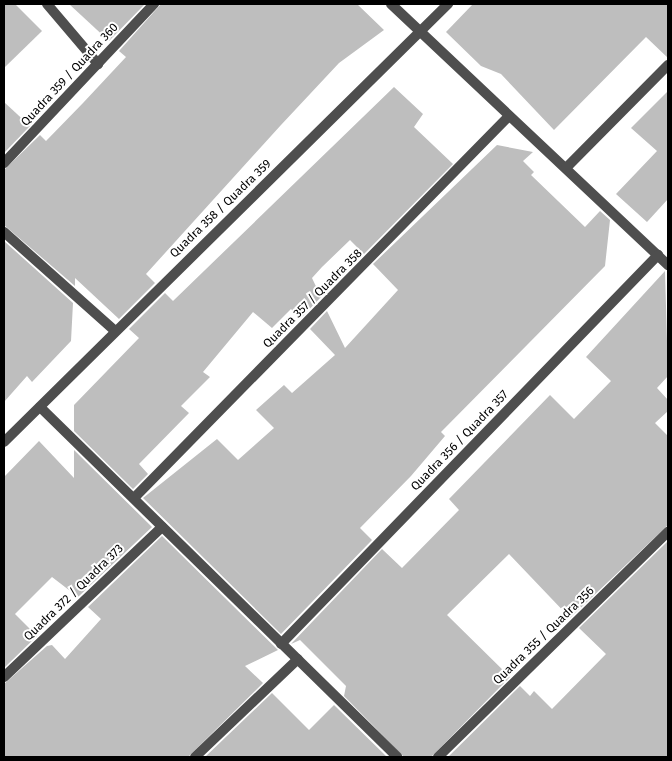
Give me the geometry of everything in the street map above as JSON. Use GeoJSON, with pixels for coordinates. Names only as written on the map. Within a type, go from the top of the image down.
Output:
{"type":"FeatureCollection","features":[{"type":"Feature","properties":{"kind":"street"},"geometry":{"type":"LineString","coordinates":[[47,4],[98,64]]}},
{"type":"Feature","properties":{"kind":"street","name":"Quadra 359 / Quadra 360"},"geometry":{"type":"LineString","coordinates":[[4,163],[154,4]]}},
{"type":"Feature","properties":{"kind":"street"},"geometry":{"type":"LineString","coordinates":[[391,4],[668,265]]}},
{"type":"Feature","properties":{"kind":"street","name":"Quadra 358 / Quadra 359"},"geometry":{"type":"LineString","coordinates":[[4,442],[114,330],[448,4]]}},
{"type":"Feature","properties":{"kind":"street"},"geometry":{"type":"LineString","coordinates":[[566,168],[668,65]]}},
{"type":"Feature","properties":{"kind":"street","name":"Quadra 357 / Quadra 358"},"geometry":{"type":"LineString","coordinates":[[134,498],[509,116]]}},
{"type":"Feature","properties":{"kind":"street"},"geometry":{"type":"LineString","coordinates":[[4,232],[114,330]]}},
{"type":"Feature","properties":{"kind":"street","name":"Quadra 356 / Quadra 357"},"geometry":{"type":"LineString","coordinates":[[281,644],[658,255]]}},
{"type":"Feature","properties":{"kind":"street"},"geometry":{"type":"LineString","coordinates":[[40,407],[397,757]]}},
{"type":"Feature","properties":{"kind":"street","name":"Quadra 372 / Quadra 373"},"geometry":{"type":"LineString","coordinates":[[4,677],[162,527]]}},
{"type":"Feature","properties":{"kind":"street","name":"Quadra 355 / Quadra 356"},"geometry":{"type":"LineString","coordinates":[[438,757],[668,532]]}},
{"type":"Feature","properties":{"kind":"street"},"geometry":{"type":"LineString","coordinates":[[195,757],[298,659]]}},
{"type":"Feature","properties":{"kind":"building"},"geometry":{"type":"Polygon","coordinates":[[[4,4],[15,4],[42,31],[4,68],[4,4]]]}},
{"type":"Feature","properties":{"kind":"building"},"geometry":{"type":"Polygon","coordinates":[[[69,4],[145,4],[109,41],[69,4]]]}},
{"type":"Feature","properties":{"kind":"building"},"geometry":{"type":"Polygon","coordinates":[[[161,4],[357,4],[384,30],[339,63],[281,125],[146,274],[155,283],[119,319],[75,278],[75,286],[4,225],[4,170],[40,135],[46,141],[83,103],[126,57],[119,51],[161,4]]]}},
{"type":"Feature","properties":{"kind":"building"},"geometry":{"type":"Polygon","coordinates":[[[473,4],[668,4],[668,58],[646,37],[554,130],[501,74],[481,66],[446,32],[473,4]]]}},
{"type":"Feature","properties":{"kind":"building"},"geometry":{"type":"Polygon","coordinates":[[[394,87],[423,114],[414,127],[453,164],[364,254],[350,240],[322,267],[312,278],[321,297],[300,319],[291,309],[272,328],[253,312],[203,372],[210,377],[181,406],[189,413],[139,464],[148,474],[133,489],[74,431],[74,405],[139,338],[129,329],[165,293],[173,301],[394,87]]]}},
{"type":"Feature","properties":{"kind":"building"},"geometry":{"type":"Polygon","coordinates":[[[668,91],[668,199],[647,222],[616,194],[657,151],[631,128],[668,91]]]}},
{"type":"Feature","properties":{"kind":"building"},"geometry":{"type":"Polygon","coordinates":[[[4,102],[30,126],[4,153],[4,102]]]}},
{"type":"Feature","properties":{"kind":"building"},"geometry":{"type":"Polygon","coordinates":[[[497,145],[533,152],[523,161],[534,172],[531,175],[585,227],[600,211],[610,220],[605,266],[441,432],[445,436],[411,476],[360,528],[372,540],[281,634],[143,498],[217,439],[238,460],[274,428],[256,410],[284,385],[292,393],[335,355],[310,329],[327,311],[345,348],[398,290],[373,264],[497,145]]]}},
{"type":"Feature","properties":{"kind":"building"},"geometry":{"type":"Polygon","coordinates":[[[4,241],[73,303],[71,341],[32,382],[27,376],[4,402],[4,241]]]}},
{"type":"Feature","properties":{"kind":"building"},"geometry":{"type":"Polygon","coordinates":[[[665,271],[668,376],[657,388],[668,400],[668,411],[655,423],[668,436],[668,525],[570,618],[509,554],[447,615],[510,677],[431,757],[404,757],[344,696],[346,686],[300,640],[291,644],[382,549],[402,568],[459,510],[449,499],[550,395],[574,419],[611,381],[586,357],[665,271]]]}},
{"type":"Feature","properties":{"kind":"building"},"geometry":{"type":"Polygon","coordinates":[[[39,441],[74,478],[74,450],[152,527],[78,597],[52,577],[15,614],[37,636],[4,668],[4,477],[39,441]]]}},
{"type":"Feature","properties":{"kind":"building"},"geometry":{"type":"Polygon","coordinates":[[[162,536],[278,650],[245,666],[263,683],[188,757],[4,757],[4,684],[47,646],[52,645],[65,659],[101,619],[88,607],[162,536]]]}},
{"type":"Feature","properties":{"kind":"building"},"geometry":{"type":"Polygon","coordinates":[[[668,541],[668,757],[448,757],[520,686],[530,696],[534,691],[552,709],[606,654],[579,628],[668,541]]]}},
{"type":"Feature","properties":{"kind":"building"},"geometry":{"type":"Polygon","coordinates":[[[272,693],[309,730],[334,705],[387,757],[205,757],[272,693]]]}}]}
